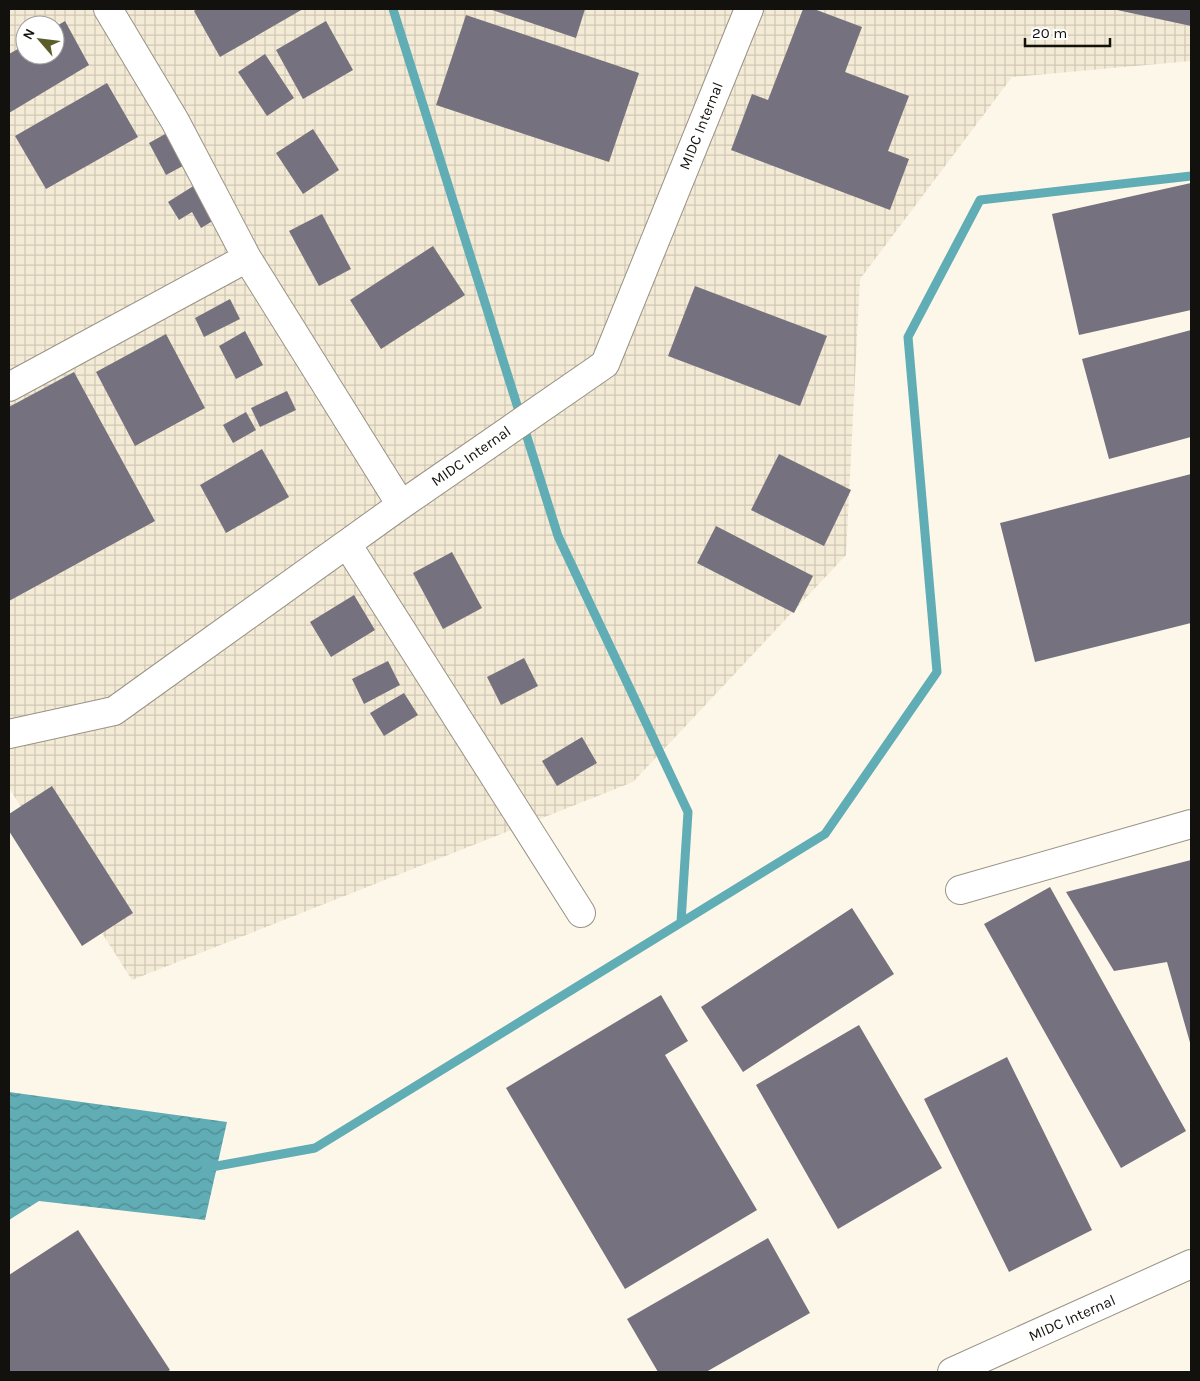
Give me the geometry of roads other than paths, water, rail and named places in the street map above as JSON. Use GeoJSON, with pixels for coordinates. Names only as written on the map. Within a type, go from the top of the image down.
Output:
{"type":"FeatureCollection","features":[{"type":"Feature","properties":{"kind":"street"},"geometry":{"type":"LineString","coordinates":[[108,9],[175,121],[247,258],[401,505]]}},
{"type":"Feature","properties":{"kind":"street","name":"MIDC Internal"},"geometry":{"type":"LineString","coordinates":[[9,734],[114,711],[401,505],[605,364],[749,9]]}},
{"type":"Feature","properties":{"kind":"street"},"geometry":{"type":"LineString","coordinates":[[9,387],[247,258]]}},
{"type":"Feature","properties":{"kind":"street"},"geometry":{"type":"LineString","coordinates":[[346,544],[580,913]]}},
{"type":"Feature","properties":{"kind":"street"},"geometry":{"type":"LineString","coordinates":[[960,890],[1191,824]]}},
{"type":"Feature","properties":{"kind":"street","name":"MIDC Internal"},"geometry":{"type":"LineString","coordinates":[[952,1372],[1191,1264]]}},
{"type":"Feature","properties":{"kind":"water"},"geometry":{"type":"Polygon","coordinates":[[[9,1092],[227,1122],[205,1220],[39,1201],[9,1220],[9,1092]]]}},
{"type":"Feature","properties":{"kind":"waterway"},"geometry":{"type":"LineString","coordinates":[[393,9],[558,536],[688,812],[681,922]]}},
{"type":"Feature","properties":{"kind":"waterway"},"geometry":{"type":"LineString","coordinates":[[206,1168],[315,1148],[825,834],[937,672],[908,337],[980,200],[1191,176]]}}]}
